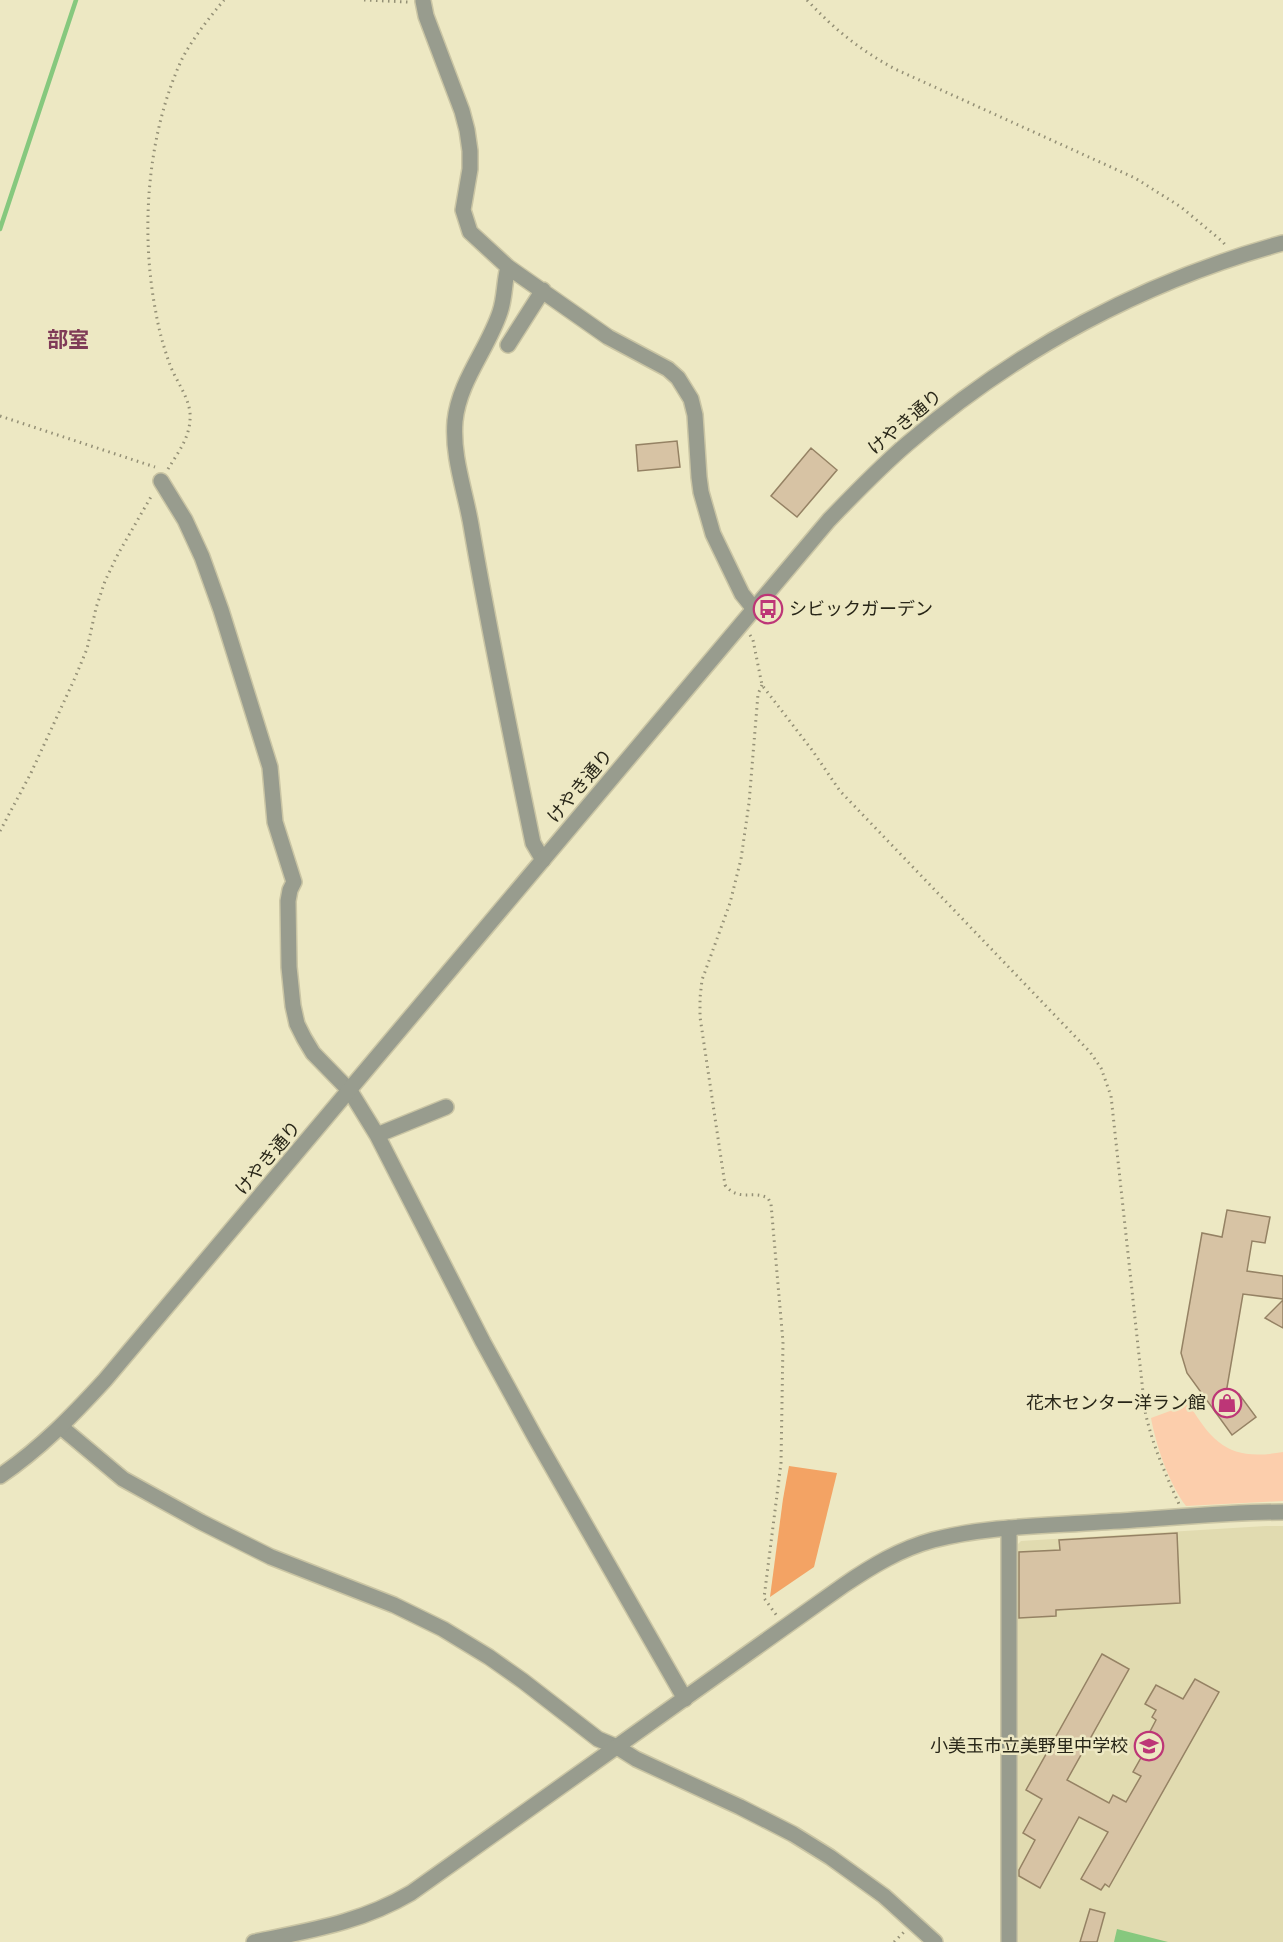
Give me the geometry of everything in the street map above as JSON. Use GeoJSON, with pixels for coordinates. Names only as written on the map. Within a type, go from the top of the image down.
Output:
{"type":"FeatureCollection","features":[{"type":"Feature","properties":{"kind":"street"},"geometry":{"type":"LineString","coordinates":[[423,1],[426,16],[467,130],[470,169],[464,195],[464,210],[470,232],[508,267],[608,337],[668,369],[678,378],[691,399],[695,415],[700,484],[713,534],[742,594],[754,609]]}},
{"type":"Feature","properties":{"kind":"street","name":"けやき通り"},"geometry":{"type":"LineString","coordinates":[[0,1476],[27,1458],[61,1427],[105,1380],[829,520],[899,451],[951,407],[998,373],[1050,340],[1098,314],[1147,290],[1232,258],[1283,243]]}},
{"type":"Feature","properties":{"kind":"street"},"geometry":{"type":"LineString","coordinates":[[508,267],[501,311],[467,384],[455,419],[454,436],[484,605],[530,832],[533,843],[543,860]]}},
{"type":"Feature","properties":{"kind":"street"},"geometry":{"type":"LineString","coordinates":[[508,345],[543,290]]}},
{"type":"Feature","properties":{"kind":"street"},"geometry":{"type":"LineString","coordinates":[[163,477],[202,557],[270,767],[275,822],[294,882],[288,901],[289,967],[297,1024],[314,1053],[350,1091],[377,1135],[483,1342],[685,1699]]}},
{"type":"Feature","properties":{"kind":"street"},"geometry":{"type":"LineString","coordinates":[[377,1135],[446,1107]]}},
{"type":"Feature","properties":{"kind":"street"},"geometry":{"type":"LineString","coordinates":[[61,1427],[123,1479],[271,1557],[394,1605],[443,1629],[523,1681],[598,1739],[740,1807],[830,1857],[884,1896],[934,1942]]}},
{"type":"Feature","properties":{"kind":"street"},"geometry":{"type":"LineString","coordinates":[[254,1942],[347,1922],[387,1906],[419,1887],[844,1585],[890,1556],[932,1540],[963,1533],[1009,1528],[1283,1512]]}},
{"type":"Feature","properties":{"kind":"street"},"geometry":{"type":"LineString","coordinates":[[1009,1528],[1010,1942]]}},
{"type":"Feature","properties":{"kind":"path"},"geometry":{"type":"LineString","coordinates":[[0,831],[30,775],[82,660],[105,581],[118,554],[184,443],[191,418],[188,404],[162,341],[155,310],[148,258],[148,197],[159,127],[170,87],[184,57],[210,16],[224,0]]}},
{"type":"Feature","properties":{"kind":"path"},"geometry":{"type":"LineString","coordinates":[[364,0],[423,1]]}},
{"type":"Feature","properties":{"kind":"path"},"geometry":{"type":"LineString","coordinates":[[807,0],[857,47],[895,69],[1135,178],[1156,190],[1181,207],[1223,242],[1232,258]]}},
{"type":"Feature","properties":{"kind":"path"},"geometry":{"type":"LineString","coordinates":[[0,416],[152,465],[163,477]]}},
{"type":"Feature","properties":{"kind":"path"},"geometry":{"type":"LineString","coordinates":[[744,622],[753,640],[762,685],[840,791],[1090,1052],[1101,1068],[1111,1096],[1145,1411],[1161,1465],[1179,1504],[1182,1517]]}},
{"type":"Feature","properties":{"kind":"path"},"geometry":{"type":"LineString","coordinates":[[762,685],[758,694],[749,803],[741,859],[730,903],[702,980],[700,1017],[725,1185],[730,1192],[736,1195],[762,1195],[768,1198],[771,1204],[783,1342],[781,1463],[764,1598],[786,1626]]}},
{"type":"Feature","properties":{"kind":"shaded area"},"geometry":{"type":"Polygon","coordinates":[[[1189,1404],[1207,1430],[1226,1447],[1250,1454],[1283,1452],[1283,1501],[1186,1506],[1174,1487],[1164,1464],[1151,1418],[1189,1404]]]}},
{"type":"Feature","properties":{"kind":"shaded area"},"geometry":{"type":"Polygon","coordinates":[[[789,1466],[837,1473],[814,1567],[770,1597],[783,1499],[789,1466]]]}},
{"type":"Feature","properties":{"kind":"shaded area","name":"小美玉市立美野里中学校"},"geometry":{"type":"Polygon","coordinates":[[[1283,1526],[1283,1942],[1015,1942],[1013,1549],[1021,1541],[1283,1526]]]}},
{"type":"Feature","properties":{"kind":"shaded area"},"geometry":{"type":"Polygon","coordinates":[[[1117,1929],[1168,1942],[1114,1942],[1117,1929]]]}},
{"type":"Feature","properties":{"kind":"building"},"geometry":{"type":"Polygon","coordinates":[[[677,441],[680,467],[638,471],[636,445],[677,441]]]}},
{"type":"Feature","properties":{"kind":"building"},"geometry":{"type":"Polygon","coordinates":[[[811,448],[837,470],[797,517],[771,496],[811,448]]]}},
{"type":"Feature","properties":{"kind":"building"},"geometry":{"type":"Polygon","coordinates":[[[1227,1210],[1270,1217],[1265,1243],[1252,1241],[1247,1271],[1283,1276],[1283,1299],[1243,1294],[1224,1405],[1234,1408],[1239,1394],[1256,1417],[1232,1435],[1187,1373],[1181,1353],[1202,1233],[1222,1237],[1227,1210]]]}},
{"type":"Feature","properties":{"kind":"building"},"geometry":{"type":"Polygon","coordinates":[[[1283,1300],[1283,1328],[1265,1318],[1283,1300]]]}},
{"type":"Feature","properties":{"kind":"building"},"geometry":{"type":"Polygon","coordinates":[[[1177,1533],[1180,1603],[1056,1610],[1056,1616],[1019,1618],[1019,1552],[1060,1550],[1059,1540],[1177,1533]]]}},
{"type":"Feature","properties":{"kind":"building"},"geometry":{"type":"Polygon","coordinates":[[[1102,1654],[1129,1669],[1067,1780],[1109,1803],[1113,1795],[1126,1802],[1141,1776],[1133,1772],[1147,1747],[1143,1745],[1156,1720],[1152,1717],[1156,1710],[1145,1704],[1156,1685],[1183,1699],[1195,1679],[1219,1692],[1109,1887],[1105,1884],[1101,1890],[1081,1879],[1108,1832],[1079,1817],[1040,1888],[1019,1876],[1019,1870],[1035,1840],[1023,1833],[1042,1799],[1026,1790],[1102,1654]]]}},
{"type":"Feature","properties":{"kind":"building"},"geometry":{"type":"Polygon","coordinates":[[[1090,1909],[1105,1913],[1097,1942],[1080,1942],[1090,1909]]]}},
{"type":"Feature","properties":{"kind":"waterway"},"geometry":{"type":"LineString","coordinates":[[0,229],[76,0]]}},
{"type":"Feature","properties":{"kind":"place","name":"シビックガーデン"},"geometry":{"type":"Point","coordinates":[768,609]}},
{"type":"Feature","properties":{"kind":"place","name":"花木センター洋ラン館"},"geometry":{"type":"Point","coordinates":[1227,1403]}},
{"type":"Feature","properties":{"kind":"place","name":"小美玉市立美野里中学校"},"geometry":{"type":"Point","coordinates":[1149,1746]}},
{"type":"Feature","properties":{"kind":"district","name":"部室"},"geometry":{"type":"Point","coordinates":[68,340]}}]}
